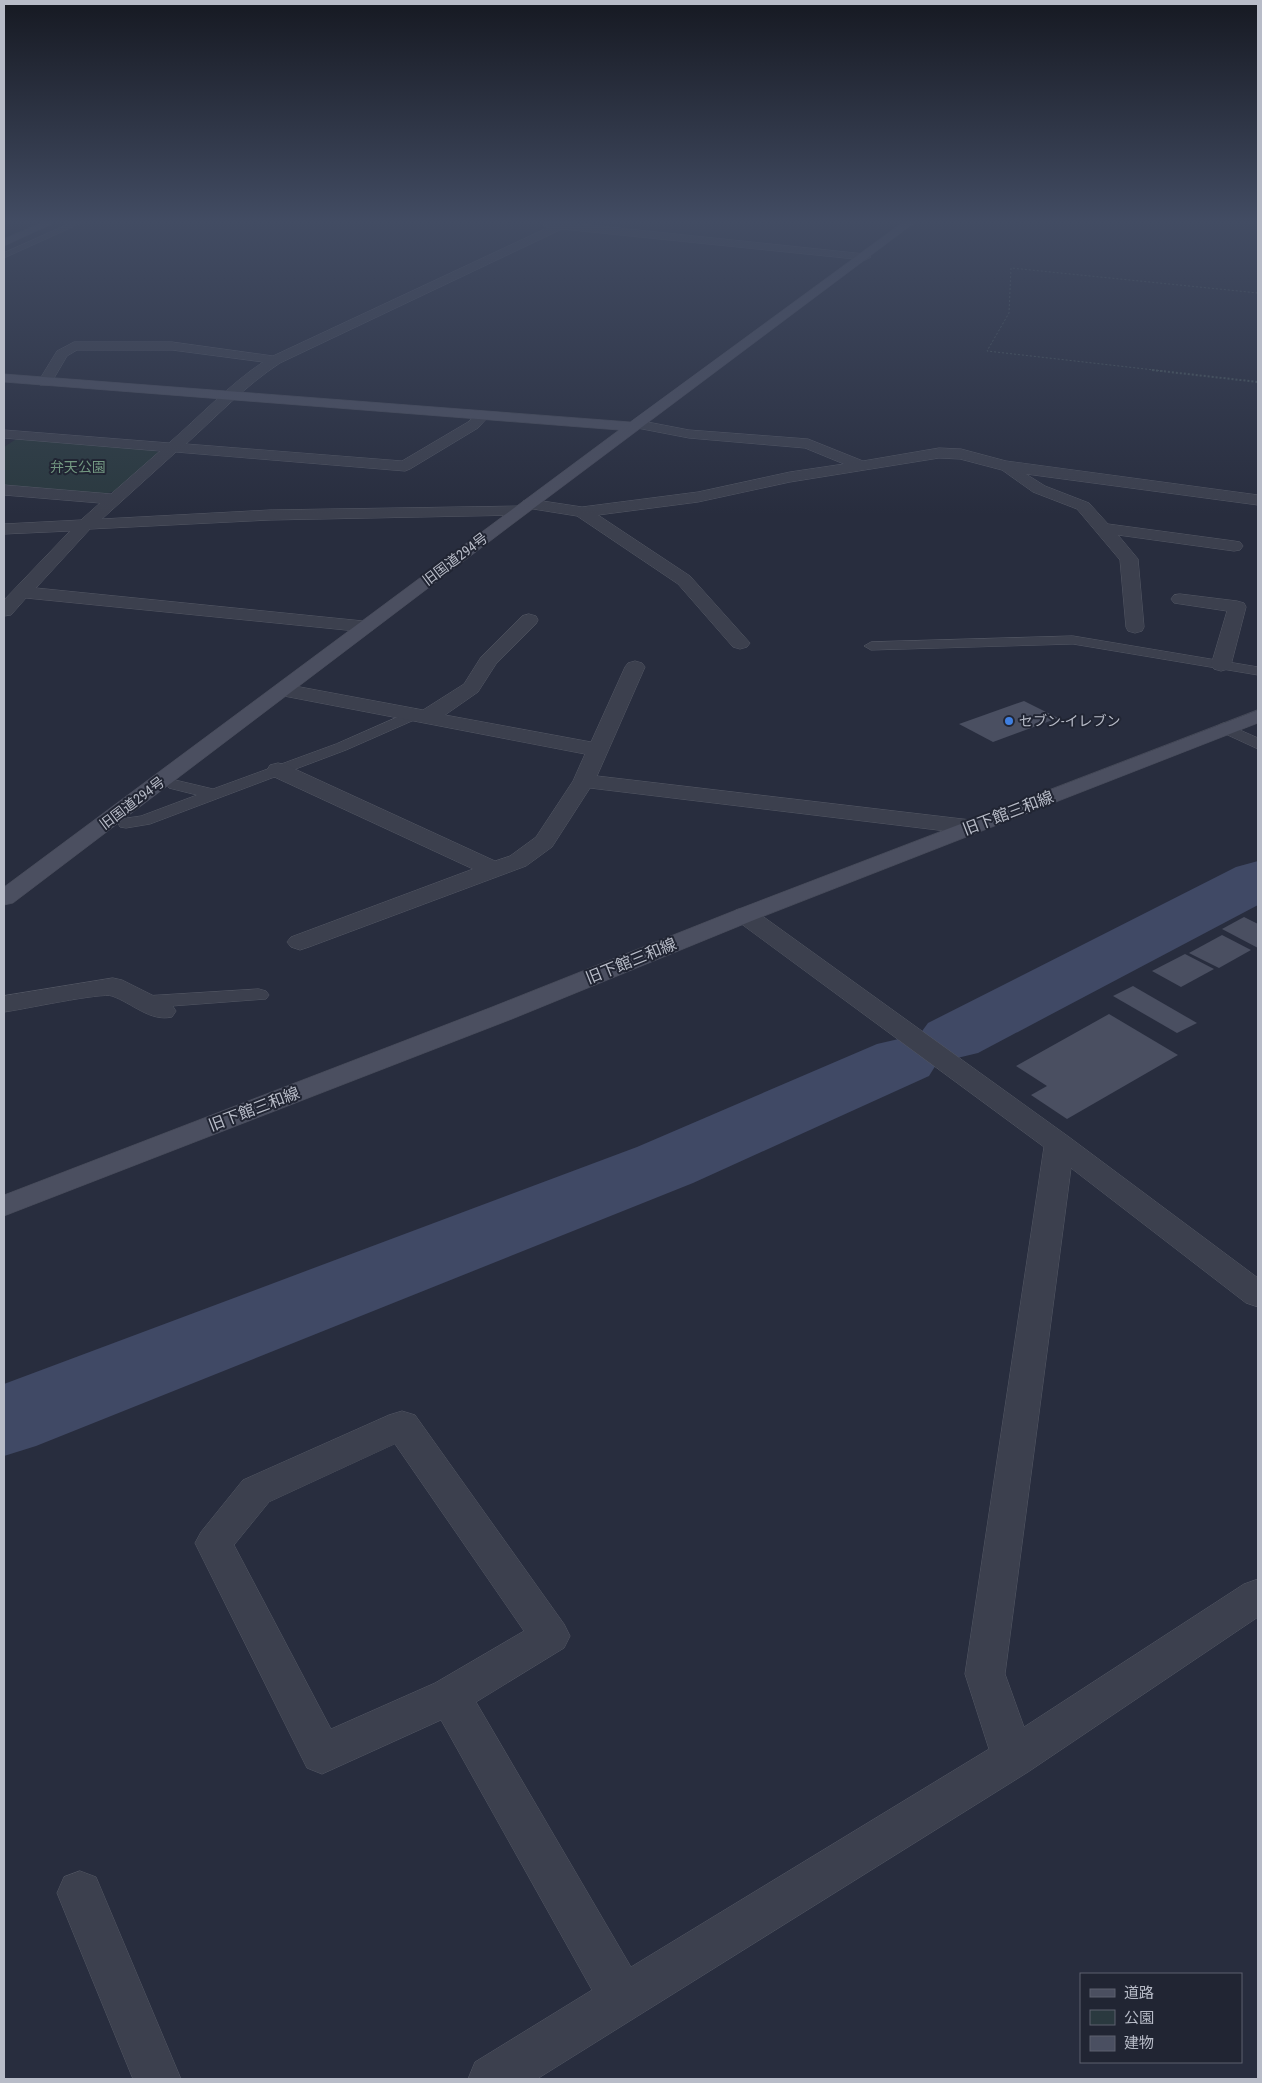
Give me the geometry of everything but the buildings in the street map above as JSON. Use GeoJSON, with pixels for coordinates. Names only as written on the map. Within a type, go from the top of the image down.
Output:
{"type":"FeatureCollection","features":[{"type":"Feature","properties":{"kind":"street"},"geometry":{"type":"LineString","coordinates":[[4,611],[86,524],[231,396],[247,379],[275,360],[359,320]]}},
{"type":"Feature","properties":{"kind":"street","name":"旧国道294号"},"geometry":{"type":"LineString","coordinates":[[4,898],[284,690],[524,507],[778,320]]}},
{"type":"Feature","properties":{"kind":"street"},"geometry":{"type":"LineString","coordinates":[[45,382],[62,354],[74,346],[172,346],[275,360]]}},
{"type":"Feature","properties":{"kind":"street"},"geometry":{"type":"LineString","coordinates":[[4,378],[482,416],[635,425],[689,434],[808,444],[861,465]]}},
{"type":"Feature","properties":{"kind":"street"},"geometry":{"type":"LineString","coordinates":[[4,434],[405,466],[473,425],[482,416]]}},
{"type":"Feature","properties":{"kind":"street"},"geometry":{"type":"LineString","coordinates":[[4,529],[270,515],[524,507],[582,512],[698,496],[790,477],[939,453],[961,454],[1005,466],[1258,500]]}},
{"type":"Feature","properties":{"kind":"street"},"geometry":{"type":"LineString","coordinates":[[1005,466],[1039,489],[1083,506],[1129,559],[1135,627]]}},
{"type":"Feature","properties":{"kind":"street"},"geometry":{"type":"LineString","coordinates":[[4,490],[114,499]]}},
{"type":"Feature","properties":{"kind":"street"},"geometry":{"type":"LineString","coordinates":[[582,512],[684,580],[740,643]]}},
{"type":"Feature","properties":{"kind":"street"},"geometry":{"type":"LineString","coordinates":[[1101,528],[1234,546]]}},
{"type":"Feature","properties":{"kind":"street"},"geometry":{"type":"LineString","coordinates":[[22,592],[366,626]]}},
{"type":"Feature","properties":{"kind":"street"},"geometry":{"type":"LineString","coordinates":[[1180,599],[1237,607],[1220,665]]}},
{"type":"Feature","properties":{"kind":"street"},"geometry":{"type":"LineString","coordinates":[[423,715],[470,688],[488,661],[529,620]]}},
{"type":"Feature","properties":{"kind":"street"},"geometry":{"type":"LineString","coordinates":[[300,942],[518,861],[544,842],[584,781],[635,667]]}},
{"type":"Feature","properties":{"kind":"street"},"geometry":{"type":"LineString","coordinates":[[284,690],[423,715],[598,750]]}},
{"type":"Feature","properties":{"kind":"street","name":"旧下館三和線"},"geometry":{"type":"LineString","coordinates":[[4,1206],[502,1014],[745,915],[1258,716]]}},
{"type":"Feature","properties":{"kind":"street"},"geometry":{"type":"LineString","coordinates":[[278,770],[494,870]]}},
{"type":"Feature","properties":{"kind":"street"},"geometry":{"type":"LineString","coordinates":[[584,781],[970,827]]}},
{"type":"Feature","properties":{"kind":"street"},"geometry":{"type":"LineString","coordinates":[[745,915],[1059,1144],[1258,1295]]}},
{"type":"Feature","properties":{"kind":"street"},"geometry":{"type":"LineString","coordinates":[[4,1004],[113,986],[154,1007]]}},
{"type":"Feature","properties":{"kind":"street"},"geometry":{"type":"LineString","coordinates":[[1013,1758],[985,1674],[1059,1144]]}},
{"type":"Feature","properties":{"kind":"street"},"geometry":{"type":"LineString","coordinates":[[402,1425],[550,1636],[450,1696],[322,1754],[214,1543],[256,1491],[402,1425]]}},
{"type":"Feature","properties":{"kind":"street"},"geometry":{"type":"LineString","coordinates":[[492,2079],[1013,1758],[1258,1596]]}},
{"type":"Feature","properties":{"kind":"street"},"geometry":{"type":"LineString","coordinates":[[450,1696],[624,1998]]}},
{"type":"Feature","properties":{"kind":"street"},"geometry":{"type":"LineString","coordinates":[[80,1893],[157,2079]]}},
{"type":"Feature","properties":{"kind":"lane"},"geometry":{"type":"LineString","coordinates":[[871,646],[1073,640],[1258,671]]}},
{"type":"Feature","properties":{"kind":"lane"},"geometry":{"type":"LineString","coordinates":[[126,823],[144,820],[423,715]]}},
{"type":"Feature","properties":{"kind":"lane"},"geometry":{"type":"LineString","coordinates":[[1224,728],[1258,744]]}},
{"type":"Feature","properties":{"kind":"lane"},"geometry":{"type":"LineString","coordinates":[[175,785],[214,794]]}},
{"type":"Feature","properties":{"kind":"lane"},"geometry":{"type":"LineString","coordinates":[[154,1007],[259,995]]}},
{"type":"Feature","properties":{"kind":"path"},"geometry":{"type":"LineString","coordinates":[[1005,320],[987,351],[1258,382]]}},
{"type":"Feature","properties":{"kind":"green space","name":"弁天公園"},"geometry":{"type":"Polygon","coordinates":[[[18,438],[152,449],[159,453],[123,489],[104,494],[4,485],[4,447],[18,438]]]}},
{"type":"Feature","properties":{"kind":"waterway"},"geometry":{"type":"LineString","coordinates":[[953,1038],[1258,880]]}},
{"type":"Feature","properties":{"kind":"waterway"},"geometry":{"type":"LineString","coordinates":[[4,1421],[665,1165],[903,1060]]}},
{"type":"Feature","properties":{"kind":"place","name":"セブン-イレブン"},"geometry":{"type":"Point","coordinates":[1009,721]}}]}
